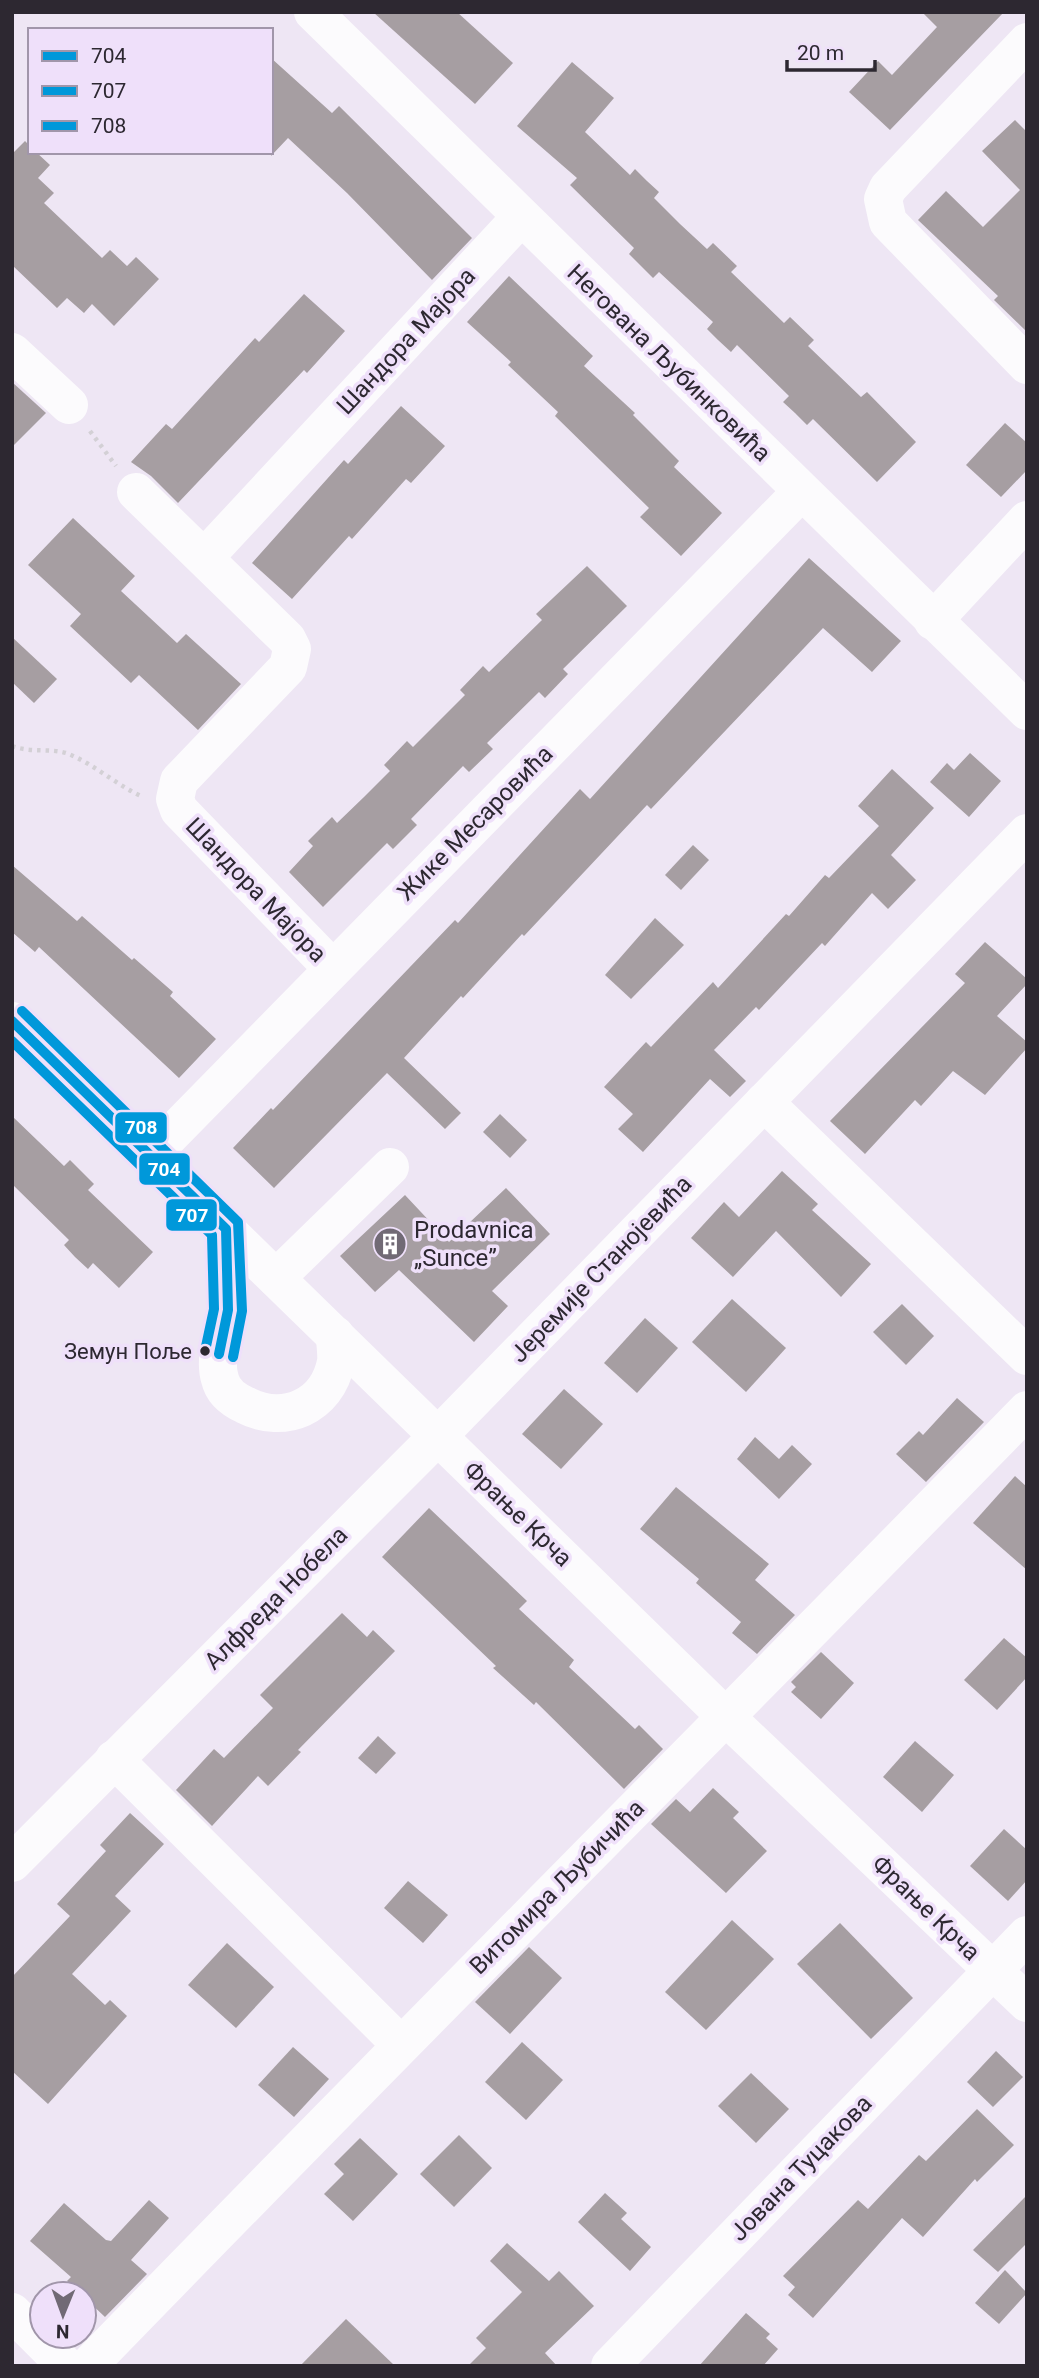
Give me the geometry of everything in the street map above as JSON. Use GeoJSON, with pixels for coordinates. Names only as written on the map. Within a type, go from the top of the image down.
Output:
{"type":"FeatureCollection","features":[{"type":"Feature","properties":{"kind":"street","name":"Негована Љубинковића"},"geometry":{"type":"LineString","coordinates":[[313,12],[520,218],[1027,711]]}},
{"type":"Feature","properties":{"kind":"street"},"geometry":{"type":"LineString","coordinates":[[1027,42],[888,188],[883,199],[888,222],[1027,365]]}},
{"type":"Feature","properties":{"kind":"street","name":"Шандора Мајора"},"geometry":{"type":"LineString","coordinates":[[205,557],[520,218]]}},
{"type":"Feature","properties":{"kind":"street"},"geometry":{"type":"LineString","coordinates":[[12,352],[69,405]]}},
{"type":"Feature","properties":{"kind":"street","name":"Шандора Мајора"},"geometry":{"type":"LineString","coordinates":[[136,492],[287,639],[292,659],[178,781],[175,799],[179,810],[332,968]]}},
{"type":"Feature","properties":{"kind":"street","name":"Жике Месаровића"},"geometry":{"type":"LineString","coordinates":[[150,1156],[801,492]]}},
{"type":"Feature","properties":{"kind":"street"},"geometry":{"type":"LineString","coordinates":[[933,621],[1027,520]]}},
{"type":"Feature","properties":{"kind":"street","name":"Јеремије Станојевића"},"geometry":{"type":"LineString","coordinates":[[438,1436],[1027,833]]}},
{"type":"Feature","properties":{"kind":"street","name":"Фрање Крча"},"geometry":{"type":"LineString","coordinates":[[12,1021],[727,1718],[1027,2003]]}},
{"type":"Feature","properties":{"kind":"street"},"geometry":{"type":"LineString","coordinates":[[764,1102],[1027,1356]]}},
{"type":"Feature","properties":{"kind":"street"},"geometry":{"type":"LineString","coordinates":[[276,1278],[390,1167]]}},
{"type":"Feature","properties":{"kind":"street"},"geometry":{"type":"LineString","coordinates":[[226,1229],[228,1310],[218,1368],[225,1390],[234,1399],[270,1414],[289,1414],[309,1406],[327,1385],[336,1362],[335,1335]]}},
{"type":"Feature","properties":{"kind":"street","name":"Витомира Љубичића"},"geometry":{"type":"LineString","coordinates":[[88,2366],[400,2044],[727,1718],[1027,1410]]}},
{"type":"Feature","properties":{"kind":"street","name":"Алфреда Нобела"},"geometry":{"type":"LineString","coordinates":[[12,1863],[438,1436]]}},
{"type":"Feature","properties":{"kind":"street"},"geometry":{"type":"LineString","coordinates":[[114,1759],[400,2044]]}},
{"type":"Feature","properties":{"kind":"street","name":"Јована Туцакова"},"geometry":{"type":"LineString","coordinates":[[610,2366],[1027,1936]]}},
{"type":"Feature","properties":{"kind":"street"},"geometry":{"type":"LineString","coordinates":[[12,2312],[66,2366]]}},
{"type":"Feature","properties":{"kind":"path"},"geometry":{"type":"LineString","coordinates":[[69,405],[136,492]]}},
{"type":"Feature","properties":{"kind":"path"},"geometry":{"type":"LineString","coordinates":[[12,747],[31,752],[66,753],[123,788],[179,810]]}},
{"type":"Feature","properties":{"kind":"building"},"geometry":{"type":"Polygon","coordinates":[[[373,12],[457,12],[513,63],[475,104],[373,12]]]}},
{"type":"Feature","properties":{"kind":"building"},"geometry":{"type":"Polygon","coordinates":[[[922,12],[1004,12],[890,130],[849,92],[878,61],[892,75],[937,27],[922,12]]]}},
{"type":"Feature","properties":{"kind":"building"},"geometry":{"type":"Polygon","coordinates":[[[273,60],[332,113],[339,106],[472,238],[432,280],[347,193],[288,138],[273,154],[273,60]]]}},
{"type":"Feature","properties":{"kind":"building"},"geometry":{"type":"Polygon","coordinates":[[[572,62],[614,98],[585,132],[630,175],[635,169],[659,192],[654,198],[680,224],[707,249],[713,243],[737,266],[731,272],[784,323],[790,317],[814,340],[808,346],[861,397],[867,392],[916,442],[877,482],[813,419],[807,425],[783,402],[789,396],[737,345],[731,352],[718,340],[707,329],[713,322],[659,272],[653,278],[629,254],[634,248],[570,185],[577,178],[517,126],[572,62]]]}},
{"type":"Feature","properties":{"kind":"building"},"geometry":{"type":"Polygon","coordinates":[[[1015,120],[1027,132],[1027,332],[994,300],[998,296],[918,220],[946,191],[983,227],[1020,190],[982,151],[1015,120]]]}},
{"type":"Feature","properties":{"kind":"building"},"geometry":{"type":"Polygon","coordinates":[[[25,141],[28,144],[28,154],[38,154],[50,165],[38,178],[54,193],[44,203],[102,258],[110,250],[127,266],[136,257],[159,279],[114,326],[92,304],[84,313],[67,298],[57,308],[12,265],[12,154],[25,141]]]}},
{"type":"Feature","properties":{"kind":"building"},"geometry":{"type":"Polygon","coordinates":[[[509,276],[593,356],[584,366],[635,413],[633,415],[679,461],[674,467],[722,513],[681,556],[640,517],[649,508],[555,416],[558,412],[508,365],[511,362],[467,322],[509,276]]]}},
{"type":"Feature","properties":{"kind":"building"},"geometry":{"type":"Polygon","coordinates":[[[304,294],[345,331],[307,373],[304,370],[178,503],[151,476],[131,462],[166,424],[172,429],[255,338],[259,342],[304,294]]]}},
{"type":"Feature","properties":{"kind":"building"},"geometry":{"type":"Polygon","coordinates":[[[12,382],[46,413],[12,447],[12,382]]]}},
{"type":"Feature","properties":{"kind":"building"},"geometry":{"type":"Polygon","coordinates":[[[401,406],[445,446],[411,483],[406,479],[352,539],[349,536],[292,599],[252,563],[344,460],[348,464],[401,406]]]}},
{"type":"Feature","properties":{"kind":"building"},"geometry":{"type":"Polygon","coordinates":[[[1005,423],[1027,443],[1027,470],[1001,497],[966,465],[1005,423]]]}},
{"type":"Feature","properties":{"kind":"building"},"geometry":{"type":"Polygon","coordinates":[[[73,518],[135,576],[121,591],[177,643],[186,634],[241,684],[198,730],[139,675],[131,683],[70,626],[81,614],[28,565],[73,518]]]}},
{"type":"Feature","properties":{"kind":"building"},"geometry":{"type":"Polygon","coordinates":[[[809,558],[901,641],[872,672],[823,628],[651,809],[647,805],[524,936],[522,934],[463,998],[461,996],[404,1058],[461,1113],[445,1129],[387,1073],[274,1188],[233,1148],[271,1108],[273,1110],[455,920],[458,923],[580,789],[590,799],[809,558]]]}},
{"type":"Feature","properties":{"kind":"building"},"geometry":{"type":"Polygon","coordinates":[[[587,566],[627,606],[563,669],[568,674],[545,698],[539,692],[487,743],[493,749],[469,772],[463,766],[411,819],[417,825],[393,849],[387,843],[323,907],[289,872],[313,846],[308,841],[332,817],[337,823],[364,797],[390,771],[384,765],[407,741],[413,747],[465,695],[460,690],[483,666],[489,672],[542,620],[536,614],[587,566]]]}},
{"type":"Feature","properties":{"kind":"building"},"geometry":{"type":"Polygon","coordinates":[[[12,637],[57,679],[34,703],[12,682],[12,637]]]}},
{"type":"Feature","properties":{"kind":"building"},"geometry":{"type":"Polygon","coordinates":[[[970,753],[1001,781],[969,817],[930,782],[947,763],[954,770],[970,753]]]}},
{"type":"Feature","properties":{"kind":"building"},"geometry":{"type":"Polygon","coordinates":[[[892,769],[934,808],[891,855],[916,880],[888,909],[872,893],[825,946],[822,943],[759,1010],[756,1007],[714,1050],[746,1081],[730,1097],[710,1079],[643,1152],[618,1129],[633,1114],[604,1087],[646,1042],[651,1047],[713,982],[718,988],[786,914],[789,916],[825,875],[829,878],[879,826],[858,806],[892,769]]]}},
{"type":"Feature","properties":{"kind":"building"},"geometry":{"type":"Polygon","coordinates":[[[693,845],[709,860],[681,890],[665,875],[693,845]]]}},
{"type":"Feature","properties":{"kind":"building"},"geometry":{"type":"Polygon","coordinates":[[[12,865],[77,921],[82,916],[132,960],[134,958],[173,992],[170,996],[216,1039],[179,1078],[39,947],[35,952],[12,932],[12,865]]]}},
{"type":"Feature","properties":{"kind":"building"},"geometry":{"type":"Polygon","coordinates":[[[655,918],[684,945],[631,999],[605,975],[655,918]]]}},
{"type":"Feature","properties":{"kind":"building"},"geometry":{"type":"Polygon","coordinates":[[[985,942],[1027,979],[1027,984],[997,1016],[1027,1042],[1027,1048],[985,1095],[953,1071],[921,1106],[915,1100],[865,1154],[830,1121],[965,983],[955,974],[985,942]]]}},
{"type":"Feature","properties":{"kind":"building"},"geometry":{"type":"Polygon","coordinates":[[[500,1114],[527,1140],[510,1158],[483,1132],[500,1114]]]}},
{"type":"Feature","properties":{"kind":"building"},"geometry":{"type":"Polygon","coordinates":[[[12,1116],[64,1166],[70,1160],[94,1184],[88,1190],[153,1252],[119,1288],[93,1263],[88,1269],[75,1257],[64,1245],[69,1240],[12,1184],[12,1116]]]}},
{"type":"Feature","properties":{"kind":"building"},"geometry":{"type":"Polygon","coordinates":[[[782,1171],[818,1204],[812,1210],[871,1264],[841,1297],[776,1231],[733,1277],[691,1238],[724,1202],[739,1217],[782,1171]]]}},
{"type":"Feature","properties":{"kind":"building"},"geometry":{"type":"Polygon","coordinates":[[[506,1188],[550,1234],[492,1291],[508,1306],[474,1342],[399,1270],[375,1292],[340,1256],[405,1195],[449,1242],[506,1188]]]}},
{"type":"Feature","properties":{"kind":"building"},"geometry":{"type":"Polygon","coordinates":[[[732,1299],[786,1348],[746,1392],[692,1342],[732,1299]]]}},
{"type":"Feature","properties":{"kind":"building"},"geometry":{"type":"Polygon","coordinates":[[[902,1304],[934,1336],[906,1365],[873,1332],[902,1304]]]}},
{"type":"Feature","properties":{"kind":"building"},"geometry":{"type":"Polygon","coordinates":[[[645,1318],[678,1348],[637,1393],[604,1363],[645,1318]]]}},
{"type":"Feature","properties":{"kind":"building"},"geometry":{"type":"Polygon","coordinates":[[[564,1389],[603,1424],[561,1469],[522,1434],[564,1389]]]}},
{"type":"Feature","properties":{"kind":"building"},"geometry":{"type":"Polygon","coordinates":[[[957,1398],[984,1422],[926,1482],[896,1454],[919,1431],[923,1435],[957,1398]]]}},
{"type":"Feature","properties":{"kind":"building"},"geometry":{"type":"Polygon","coordinates":[[[755,1437],[779,1459],[792,1445],[812,1464],[779,1499],[737,1459],[755,1437]]]}},
{"type":"Feature","properties":{"kind":"building"},"geometry":{"type":"Polygon","coordinates":[[[1015,1476],[1027,1487],[1027,1570],[973,1523],[1015,1476]]]}},
{"type":"Feature","properties":{"kind":"building"},"geometry":{"type":"Polygon","coordinates":[[[676,1487],[769,1564],[755,1580],[795,1615],[757,1654],[732,1633],[741,1622],[696,1583],[699,1579],[640,1529],[676,1487]]]}},
{"type":"Feature","properties":{"kind":"building"},"geometry":{"type":"Polygon","coordinates":[[[429,1508],[527,1601],[519,1609],[574,1660],[569,1667],[635,1729],[639,1725],[663,1749],[624,1789],[536,1702],[534,1705],[493,1668],[496,1666],[382,1557],[429,1508]]]}},
{"type":"Feature","properties":{"kind":"building"},"geometry":{"type":"Polygon","coordinates":[[[342,1613],[367,1637],[373,1630],[395,1651],[298,1750],[301,1752],[268,1786],[258,1776],[212,1826],[176,1790],[214,1749],[224,1758],[273,1708],[260,1695],[342,1613]]]}},
{"type":"Feature","properties":{"kind":"building"},"geometry":{"type":"Polygon","coordinates":[[[1004,1638],[1027,1658],[1027,1677],[997,1710],[964,1680],[1004,1638]]]}},
{"type":"Feature","properties":{"kind":"building"},"geometry":{"type":"Polygon","coordinates":[[[821,1652],[854,1683],[821,1719],[791,1692],[796,1687],[791,1682],[821,1652]]]}},
{"type":"Feature","properties":{"kind":"building"},"geometry":{"type":"Polygon","coordinates":[[[378,1736],[396,1753],[376,1774],[358,1758],[378,1736]]]}},
{"type":"Feature","properties":{"kind":"building"},"geometry":{"type":"Polygon","coordinates":[[[915,1741],[954,1775],[922,1812],[883,1777],[915,1741]]]}},
{"type":"Feature","properties":{"kind":"building"},"geometry":{"type":"Polygon","coordinates":[[[713,1788],[739,1812],[733,1818],[767,1851],[726,1893],[651,1824],[676,1799],[690,1812],[713,1788]]]}},
{"type":"Feature","properties":{"kind":"building"},"geometry":{"type":"Polygon","coordinates":[[[130,1813],[164,1844],[115,1896],[131,1911],[72,1974],[105,2005],[110,2000],[127,2016],[48,2104],[12,2071],[12,1977],[70,1916],[57,1904],[106,1851],[100,1845],[130,1813]]]}},
{"type":"Feature","properties":{"kind":"building"},"geometry":{"type":"Polygon","coordinates":[[[1004,1829],[1027,1850],[1027,1880],[1008,1901],[970,1866],[1004,1829]]]}},
{"type":"Feature","properties":{"kind":"building"},"geometry":{"type":"Polygon","coordinates":[[[408,1881],[448,1915],[423,1943],[384,1908],[408,1881]]]}},
{"type":"Feature","properties":{"kind":"building"},"geometry":{"type":"Polygon","coordinates":[[[732,1920],[774,1959],[706,2030],[665,1992],[732,1920]]]}},
{"type":"Feature","properties":{"kind":"building"},"geometry":{"type":"Polygon","coordinates":[[[840,1923],[913,1998],[871,2039],[797,1964],[840,1923]]]}},
{"type":"Feature","properties":{"kind":"building"},"geometry":{"type":"Polygon","coordinates":[[[227,1943],[274,1987],[236,2028],[188,1985],[227,1943]]]}},
{"type":"Feature","properties":{"kind":"building"},"geometry":{"type":"Polygon","coordinates":[[[529,1947],[562,1978],[510,2034],[475,2002],[529,1947]]]}},
{"type":"Feature","properties":{"kind":"building"},"geometry":{"type":"Polygon","coordinates":[[[522,2042],[563,2080],[526,2120],[485,2082],[522,2042]]]}},
{"type":"Feature","properties":{"kind":"building"},"geometry":{"type":"Polygon","coordinates":[[[293,2047],[329,2079],[294,2117],[258,2085],[293,2047]]]}},
{"type":"Feature","properties":{"kind":"building"},"geometry":{"type":"Polygon","coordinates":[[[996,2051],[1023,2077],[993,2107],[967,2082],[996,2051]]]}},
{"type":"Feature","properties":{"kind":"building"},"geometry":{"type":"Polygon","coordinates":[[[751,2073],[789,2109],[756,2143],[718,2106],[751,2073]]]}},
{"type":"Feature","properties":{"kind":"building"},"geometry":{"type":"Polygon","coordinates":[[[977,2109],[1014,2145],[977,2182],[975,2179],[923,2237],[902,2218],[813,2318],[788,2295],[795,2287],[783,2276],[858,2200],[868,2209],[919,2155],[926,2161],[977,2109]]]}},
{"type":"Feature","properties":{"kind":"building"},"geometry":{"type":"Polygon","coordinates":[[[459,2135],[492,2168],[454,2207],[420,2174],[459,2135]]]}},
{"type":"Feature","properties":{"kind":"building"},"geometry":{"type":"Polygon","coordinates":[[[360,2138],[398,2174],[353,2221],[324,2194],[344,2174],[334,2164],[360,2138]]]}},
{"type":"Feature","properties":{"kind":"building"},"geometry":{"type":"Polygon","coordinates":[[[605,2193],[627,2213],[621,2219],[651,2247],[630,2271],[578,2222],[605,2193]]]}},
{"type":"Feature","properties":{"kind":"building"},"geometry":{"type":"Polygon","coordinates":[[[1027,2195],[1027,2243],[998,2272],[973,2250],[1027,2195]]]}},
{"type":"Feature","properties":{"kind":"building"},"geometry":{"type":"Polygon","coordinates":[[[149,2200],[169,2218],[131,2260],[147,2274],[105,2317],[98,2310],[98,2280],[68,2280],[71,2277],[30,2241],[64,2203],[106,2240],[111,2241],[149,2200]]]}},
{"type":"Feature","properties":{"kind":"building"},"geometry":{"type":"Polygon","coordinates":[[[507,2243],[549,2281],[559,2271],[594,2306],[545,2353],[557,2366],[468,2366],[486,2348],[476,2338],[522,2292],[490,2261],[507,2243]]]}},
{"type":"Feature","properties":{"kind":"building"},"geometry":{"type":"Polygon","coordinates":[[[1005,2270],[1027,2293],[999,2324],[975,2303],[1005,2270]]]}},
{"type":"Feature","properties":{"kind":"building"},"geometry":{"type":"Polygon","coordinates":[[[746,2313],[770,2334],[766,2338],[778,2349],[763,2366],[699,2366],[746,2313]]]}},
{"type":"Feature","properties":{"kind":"building"},"geometry":{"type":"Polygon","coordinates":[[[346,2319],[395,2366],[300,2366],[346,2319]]]}},
{"type":"Feature","properties":{"kind":"transit line","name":"708"},"geometry":{"type":"LineString","coordinates":[[22,1011],[238,1222],[242,1311],[233,1357]]}},
{"type":"Feature","properties":{"kind":"transit line","name":"704"},"geometry":{"type":"LineString","coordinates":[[12,1021],[226,1229],[228,1310],[219,1354]]}},
{"type":"Feature","properties":{"kind":"transit line","name":"707"},"geometry":{"type":"LineString","coordinates":[[12,1041],[212,1235],[214,1309],[205,1351]]}},
{"type":"Feature","properties":{"kind":"place","name":"Prodavnica „Sunce”"},"geometry":{"type":"Point","coordinates":[390,1244]}},
{"type":"Feature","properties":{"kind":"place","name":"Земун Поље"},"geometry":{"type":"Point","coordinates":[205,1351]}}]}
